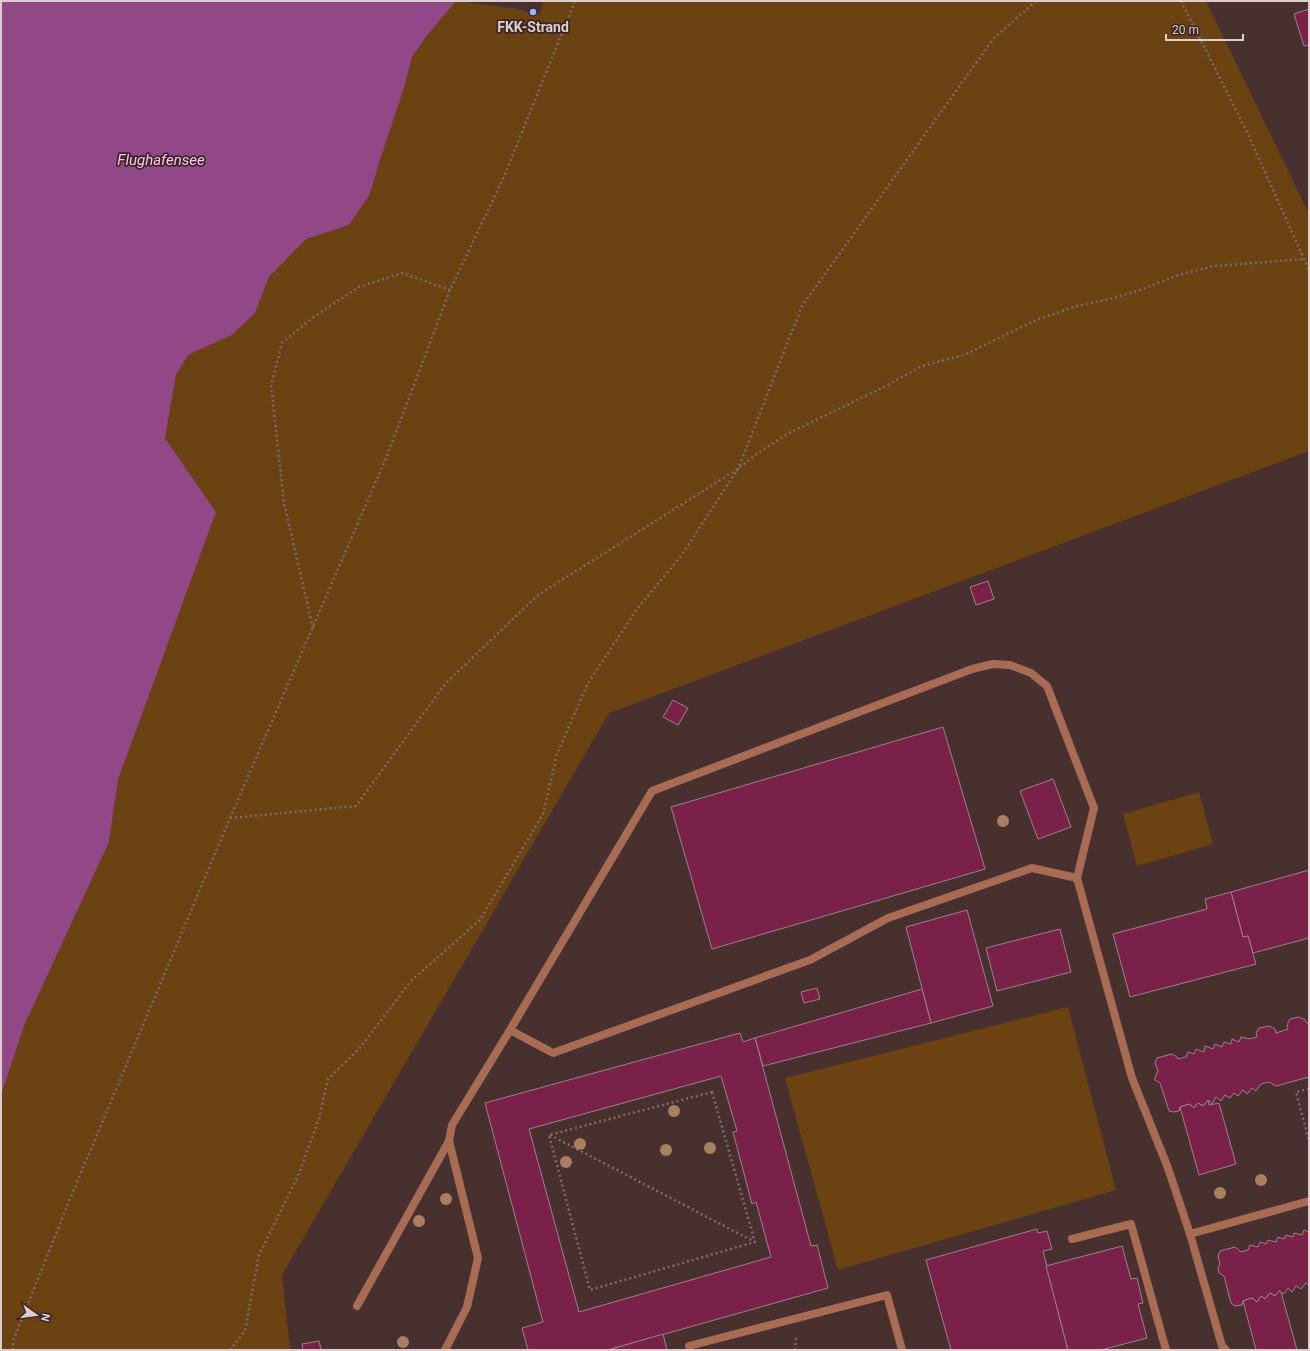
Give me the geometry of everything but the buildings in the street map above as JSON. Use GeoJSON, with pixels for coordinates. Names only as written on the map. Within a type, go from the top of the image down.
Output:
{"type":"FeatureCollection","features":[{"type":"Feature","properties":{"kind":"lane"},"geometry":{"type":"LineString","coordinates":[[357,1306],[449,1142],[452,1125],[652,791],[964,672],[993,664],[1010,665],[1031,673],[1047,686],[1094,808],[1077,878],[1132,1078],[1168,1168],[1190,1234],[1223,1349]]}},
{"type":"Feature","properties":{"kind":"lane"},"geometry":{"type":"LineString","coordinates":[[510,1030],[553,1053],[810,960],[888,918],[1032,868],[1077,878]]}},
{"type":"Feature","properties":{"kind":"lane"},"geometry":{"type":"LineString","coordinates":[[445,1350],[467,1307],[478,1258],[449,1142]]}},
{"type":"Feature","properties":{"kind":"lane"},"geometry":{"type":"LineString","coordinates":[[1190,1234],[1309,1201]]}},
{"type":"Feature","properties":{"kind":"lane"},"geometry":{"type":"LineString","coordinates":[[1072,1240],[1131,1224],[1166,1350]]}},
{"type":"Feature","properties":{"kind":"lane"},"geometry":{"type":"LineString","coordinates":[[689,1346],[887,1295],[902,1350]]}},
{"type":"Feature","properties":{"kind":"path"},"geometry":{"type":"LineString","coordinates":[[13,1350],[13,1341],[30,1296],[230,818],[387,456],[450,290],[503,179],[575,1]]}},
{"type":"Feature","properties":{"kind":"path"},"geometry":{"type":"LineString","coordinates":[[230,1350],[245,1331],[259,1255],[298,1176],[319,1119],[328,1079],[358,1049],[411,981],[480,920],[543,814],[557,754],[588,683],[637,609],[681,556],[738,469],[802,306],[994,38],[1036,1]]}},
{"type":"Feature","properties":{"kind":"path"},"geometry":{"type":"LineString","coordinates":[[1180,1],[1247,132],[1309,270]]}},
{"type":"Feature","properties":{"kind":"path"},"geometry":{"type":"LineString","coordinates":[[230,818],[356,806],[445,684],[538,595],[738,469],[758,453],[788,434],[872,393],[922,366],[964,355],[1036,320],[1077,306],[1140,290],[1178,275],[1214,266],[1304,259]]}},
{"type":"Feature","properties":{"kind":"path"},"geometry":{"type":"LineString","coordinates":[[313,628],[284,503],[271,385],[282,343],[312,318],[359,287],[402,273],[450,290]]}},
{"type":"Feature","properties":{"kind":"path"},"geometry":{"type":"LineString","coordinates":[[1309,1089],[1296,1092],[1309,1141]]}},
{"type":"Feature","properties":{"kind":"path"},"geometry":{"type":"LineString","coordinates":[[549,1135],[712,1092],[755,1242]]}},
{"type":"Feature","properties":{"kind":"path"},"geometry":{"type":"LineString","coordinates":[[549,1135],[590,1290],[755,1242]]}},
{"type":"Feature","properties":{"kind":"path"},"geometry":{"type":"LineString","coordinates":[[549,1135],[755,1242]]}},
{"type":"Feature","properties":{"kind":"shaded area"},"geometry":{"type":"Polygon","coordinates":[[[455,1],[513,8],[539,15],[544,1],[1206,1],[1309,214],[1309,451],[609,713],[282,1275],[290,1350],[1,1350],[1,1095],[24,1026],[109,842],[118,780],[216,512],[165,438],[176,375],[188,355],[232,335],[255,313],[269,277],[306,239],[349,225],[370,194],[404,88],[412,57],[455,1]]]}},
{"type":"Feature","properties":{"kind":"shaded area"},"geometry":{"type":"Polygon","coordinates":[[[1199,792],[1213,844],[1137,866],[1123,814],[1199,792]]]}},
{"type":"Feature","properties":{"kind":"shaded area"},"geometry":{"type":"Polygon","coordinates":[[[1068,1007],[1116,1190],[838,1270],[785,1078],[1068,1007]]]}},
{"type":"Feature","properties":{"kind":"water","name":"Flughafensee"},"geometry":{"type":"Polygon","coordinates":[[[1,1],[456,1],[429,33],[412,57],[404,88],[370,194],[349,225],[306,239],[269,277],[255,313],[232,335],[188,355],[176,375],[165,438],[216,512],[118,780],[109,842],[24,1026],[1,1095],[1,1]]]}},
{"type":"Feature","properties":{"kind":"place","name":"FKK-Strand"},"geometry":{"type":"Point","coordinates":[533,12]}}]}
